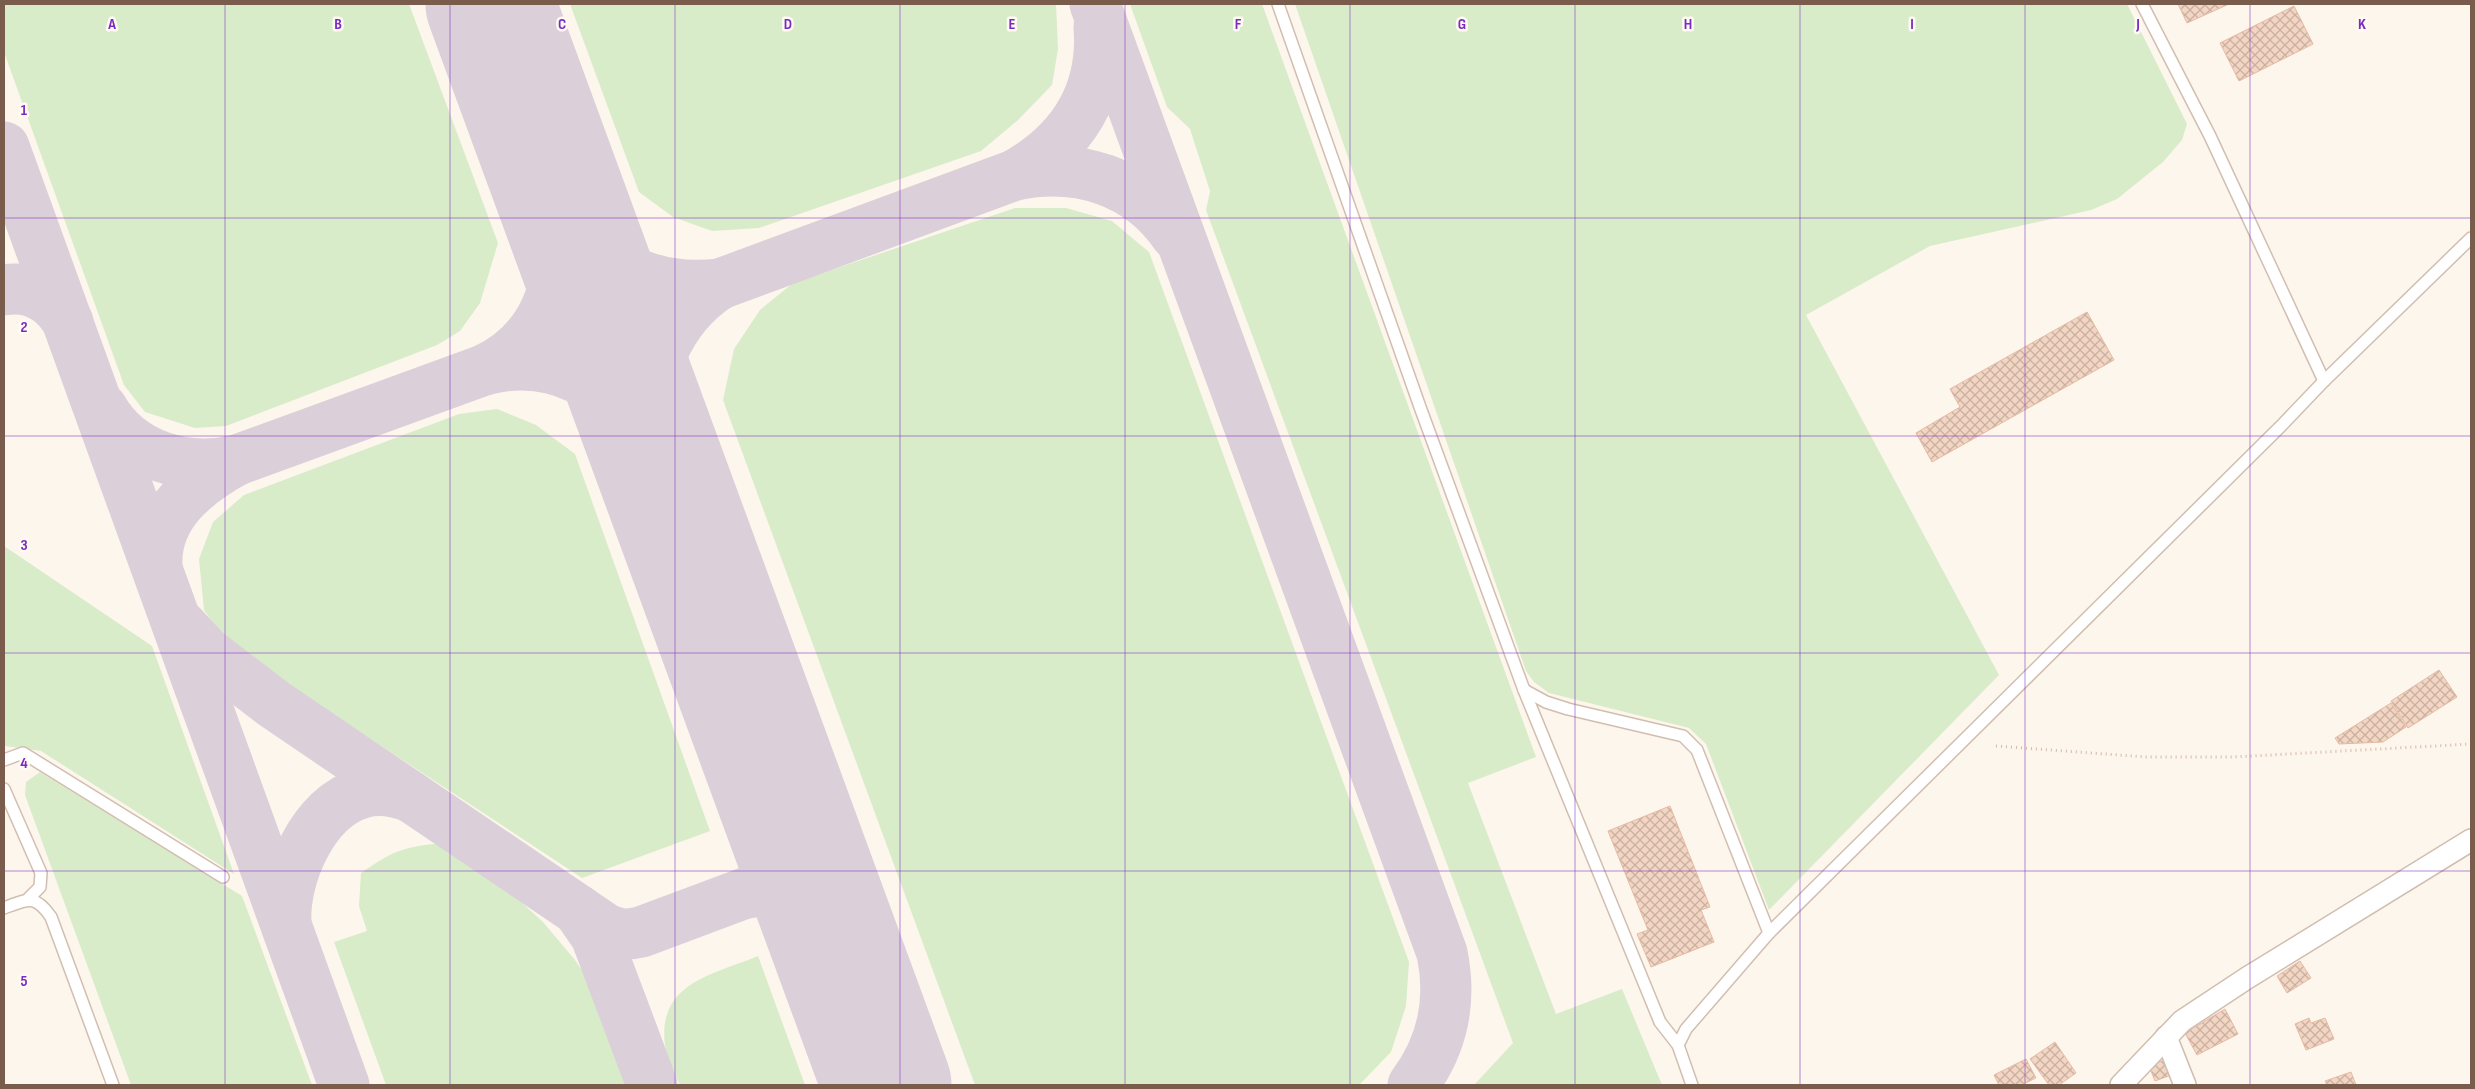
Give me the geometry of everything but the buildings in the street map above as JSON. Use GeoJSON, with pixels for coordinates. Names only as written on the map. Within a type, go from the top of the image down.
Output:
{"type":"FeatureCollection","features":[{"type":"Feature","properties":{"kind":"street"},"geometry":{"type":"LineString","coordinates":[[2121,1085],[2182,1021],[2247,978],[2471,840]]}},
{"type":"Feature","properties":{"kind":"street"},"geometry":{"type":"LineString","coordinates":[[2166,1037],[2185,1085]]}},
{"type":"Feature","properties":{"kind":"lane"},"geometry":{"type":"LineString","coordinates":[[1278,4],[1420,407],[1524,690],[1660,1022],[1678,1046],[1692,1085]]}},
{"type":"Feature","properties":{"kind":"lane"},"geometry":{"type":"LineString","coordinates":[[2142,4],[2210,136],[2324,381]]}},
{"type":"Feature","properties":{"kind":"lane"},"geometry":{"type":"LineString","coordinates":[[1678,1046],[1686,1029],[1769,934],[2281,426],[2324,381],[2471,238]]}},
{"type":"Feature","properties":{"kind":"lane"},"geometry":{"type":"LineString","coordinates":[[1524,690],[1546,702],[1568,709],[1682,736],[1697,750],[1769,934]]}},
{"type":"Feature","properties":{"kind":"lane"},"geometry":{"type":"LineString","coordinates":[[4,760],[23,753],[222,876]]}},
{"type":"Feature","properties":{"kind":"lane"},"geometry":{"type":"LineString","coordinates":[[4,789],[41,873],[40,887],[28,899],[4,908]]}},
{"type":"Feature","properties":{"kind":"lane"},"geometry":{"type":"LineString","coordinates":[[28,899],[41,903],[52,917],[113,1085]]}},
{"type":"Feature","properties":{"kind":"path"},"geometry":{"type":"LineString","coordinates":[[1996,746],[2146,757],[2234,758],[2471,744]]}},
{"type":"Feature","properties":{"kind":"green space"},"geometry":{"type":"Polygon","coordinates":[[[4,4],[409,4],[498,243],[480,303],[460,331],[437,345],[226,426],[195,428],[145,412],[124,385],[4,52],[4,4]]]}},
{"type":"Feature","properties":{"kind":"green space"},"geometry":{"type":"Polygon","coordinates":[[[570,4],[1056,4],[1058,49],[1052,85],[1018,120],[981,151],[759,228],[712,231],[673,217],[639,192],[570,4]]]}},
{"type":"Feature","properties":{"kind":"green space"},"geometry":{"type":"Polygon","coordinates":[[[1130,4],[1262,4],[1536,757],[1468,783],[1556,1014],[1622,989],[1662,1085],[1474,1085],[1513,1043],[1206,210],[1210,191],[1190,129],[1167,107],[1130,4]]]}},
{"type":"Feature","properties":{"kind":"green space"},"geometry":{"type":"Polygon","coordinates":[[[1295,4],[2127,4],[2187,124],[2182,140],[2163,162],[2117,199],[2091,210],[1930,246],[1806,315],[1999,675],[1769,910],[1706,744],[1689,728],[1549,693],[1534,682],[1526,671],[1295,4]]]}},
{"type":"Feature","properties":{"kind":"green space"},"geometry":{"type":"Polygon","coordinates":[[[1015,208],[1066,208],[1112,221],[1149,252],[1409,962],[1406,1006],[1391,1052],[1359,1085],[975,1085],[723,400],[734,349],[760,310],[793,283],[1015,208]]]}},
{"type":"Feature","properties":{"kind":"green space"},"geometry":{"type":"Polygon","coordinates":[[[497,409],[536,425],[575,454],[710,831],[582,878],[228,645],[204,610],[199,559],[213,522],[244,495],[459,414],[497,409]]]}},
{"type":"Feature","properties":{"kind":"green space"},"geometry":{"type":"Polygon","coordinates":[[[4,546],[152,646],[234,874],[41,751],[5,746],[4,546]]]}},
{"type":"Feature","properties":{"kind":"green space"},"geometry":{"type":"Polygon","coordinates":[[[40,772],[242,896],[312,1085],[131,1085],[25,795],[26,782],[40,772]]]}},
{"type":"Feature","properties":{"kind":"green space"},"geometry":{"type":"Polygon","coordinates":[[[435,844],[471,856],[543,922],[575,960],[593,987],[629,1085],[386,1085],[334,942],[367,931],[359,906],[361,873],[379,861],[404,849],[435,844]]]}},
{"type":"Feature","properties":{"kind":"green space"},"geometry":{"type":"Polygon","coordinates":[[[758,956],[805,1085],[680,1085],[669,1060],[665,1045],[665,1024],[670,1008],[679,995],[691,984],[706,976],[758,956]]]}},
{"type":"Feature","properties":{"kind":"taxiway"},"geometry":{"type":"LineString","coordinates":[[1095,4],[1442,953],[1446,988],[1442,1022],[1432,1054],[1413,1085]]}},
{"type":"Feature","properties":{"kind":"taxiway"},"geometry":{"type":"LineString","coordinates":[[1015,175],[1053,148],[1068,132],[1080,114],[1090,94],[1096,73],[1099,51],[1099,27]]}},
{"type":"Feature","properties":{"kind":"taxiway"},"geometry":{"type":"LineString","coordinates":[[4,147],[344,1085]]}},
{"type":"Feature","properties":{"kind":"taxiway"},"geometry":{"type":"LineString","coordinates":[[562,200],[575,222],[590,241],[626,269],[647,278],[670,283],[694,285],[720,284],[1015,175],[1038,172],[1062,171],[1084,174],[1105,180],[1125,189],[1144,201],[1161,216],[1176,235]]}},
{"type":"Feature","properties":{"kind":"taxiway"},"geometry":{"type":"LineString","coordinates":[[484,370],[507,356],[526,340],[540,321],[550,299],[556,276],[560,252],[562,200]]}},
{"type":"Feature","properties":{"kind":"taxiway"},"geometry":{"type":"LineString","coordinates":[[651,443],[650,397],[662,353],[686,314],[720,284]]}},
{"type":"Feature","properties":{"kind":"taxiway"},"geometry":{"type":"LineString","coordinates":[[4,290],[23,290],[41,296],[49,300],[68,322]]}},
{"type":"Feature","properties":{"kind":"taxiway"},"geometry":{"type":"LineString","coordinates":[[102,408],[113,425],[143,449],[160,457],[179,461],[198,464],[218,463],[237,460],[484,370],[511,365],[535,366],[557,370],[578,378],[598,390],[616,405],[651,443]]}},
{"type":"Feature","properties":{"kind":"taxiway"},"geometry":{"type":"LineString","coordinates":[[157,567],[158,548],[162,532],[170,516],[192,490],[237,460]]}},
{"type":"Feature","properties":{"kind":"taxiway"},"geometry":{"type":"LineString","coordinates":[[182,626],[206,652],[274,704],[606,929],[615,932],[627,934],[641,932],[759,888],[773,876],[783,862],[787,854],[792,828]]}},
{"type":"Feature","properties":{"kind":"taxiway"},"geometry":{"type":"LineString","coordinates":[[286,924],[286,905],[296,866],[304,846],[329,813],[345,801],[368,791],[387,791],[411,797]]}},
{"type":"Feature","properties":{"kind":"taxiway"},"geometry":{"type":"LineString","coordinates":[[748,893],[771,890],[792,894],[811,904],[827,921]]}},
{"type":"Feature","properties":{"kind":"taxiway"},"geometry":{"type":"LineString","coordinates":[[578,910],[596,936],[652,1085]]}},
{"type":"Feature","properties":{"kind":"runway"},"geometry":{"type":"LineString","coordinates":[[490,4],[887,1085]]}}]}
